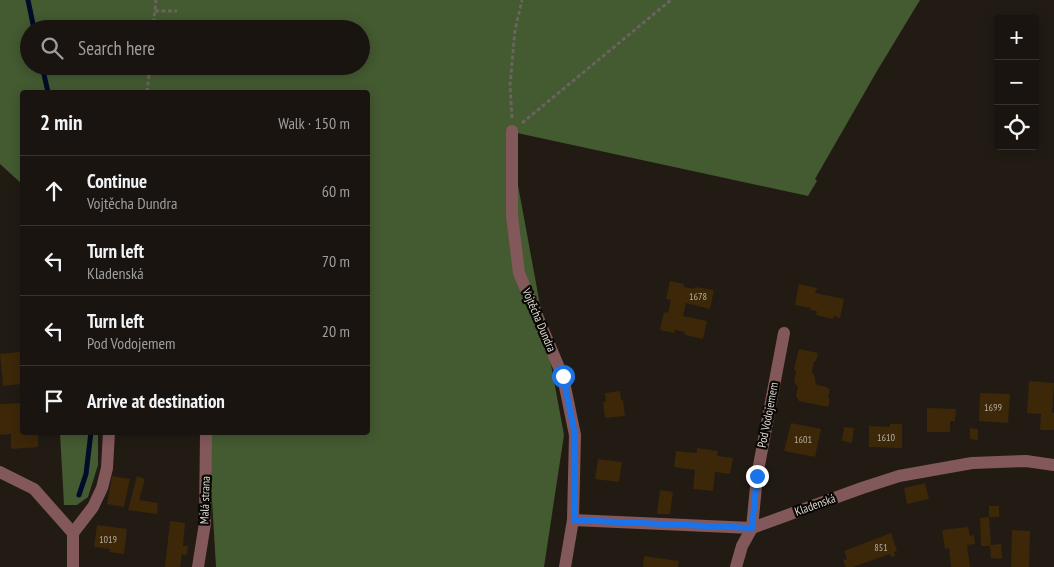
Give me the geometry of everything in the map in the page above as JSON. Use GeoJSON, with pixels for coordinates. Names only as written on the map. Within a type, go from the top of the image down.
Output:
{"type":"FeatureCollection","features":[{"type":"Feature","properties":{"kind":"street","name":"Vojtěcha Dundra"},"geometry":{"type":"LineString","coordinates":[[512,131],[512,216],[519,273],[563,376],[575,435],[574,520],[565,567]]}},
{"type":"Feature","properties":{"kind":"street","name":"Pod Vodojemem"},"geometry":{"type":"LineString","coordinates":[[752,528],[757,476],[784,333]]}},
{"type":"Feature","properties":{"kind":"street"},"geometry":{"type":"LineString","coordinates":[[73,567],[73,533],[93,506],[102,488],[107,468],[109,435]]}},
{"type":"Feature","properties":{"kind":"street","name":"Malá strana"},"geometry":{"type":"LineString","coordinates":[[198,567],[205,523],[206,435]]}},
{"type":"Feature","properties":{"kind":"street","name":"Kladenská"},"geometry":{"type":"LineString","coordinates":[[574,520],[752,528],[899,476],[972,463],[1026,461],[1054,465]]}},
{"type":"Feature","properties":{"kind":"street"},"geometry":{"type":"LineString","coordinates":[[0,472],[34,490],[73,533]]}},
{"type":"Feature","properties":{"kind":"street"},"geometry":{"type":"LineString","coordinates":[[736,567],[742,546],[752,528]]}},
{"type":"Feature","properties":{"kind":"path"},"geometry":{"type":"LineString","coordinates":[[154,20],[156,0]]}},
{"type":"Feature","properties":{"kind":"path"},"geometry":{"type":"LineString","coordinates":[[512,131],[510,85],[515,30],[522,0]]}},
{"type":"Feature","properties":{"kind":"path"},"geometry":{"type":"LineString","coordinates":[[512,131],[671,0]]}},
{"type":"Feature","properties":{"kind":"path"},"geometry":{"type":"LineString","coordinates":[[155,11],[177,11]]}},
{"type":"Feature","properties":{"kind":"path"},"geometry":{"type":"LineString","coordinates":[[147,90],[149,75]]}},
{"type":"Feature","properties":{"kind":"green space"},"geometry":{"type":"Polygon","coordinates":[[[0,0],[920,0],[815,179],[817,181],[808,196],[508,131],[564,435],[544,567],[216,567],[208,435],[370,435],[370,90],[20,90],[20,182],[0,164],[0,0]]]}},
{"type":"Feature","properties":{"kind":"green space"},"geometry":{"type":"Polygon","coordinates":[[[60,435],[98,435],[98,465],[88,497],[77,505],[64,505],[60,435]]]}},
{"type":"Feature","properties":{"kind":"building"},"geometry":{"type":"Polygon","coordinates":[[[670,281],[684,284],[684,287],[714,290],[710,309],[686,303],[683,316],[707,321],[703,339],[685,335],[685,332],[675,330],[674,333],[660,330],[664,312],[668,313],[671,300],[666,299],[670,281]]]}},
{"type":"Feature","properties":{"kind":"building"},"geometry":{"type":"Polygon","coordinates":[[[799,284],[817,288],[815,293],[844,299],[840,318],[834,316],[833,319],[816,315],[817,311],[810,310],[811,308],[795,305],[799,284]]]}},
{"type":"Feature","properties":{"kind":"building"},"geometry":{"type":"Polygon","coordinates":[[[799,349],[818,353],[812,372],[817,385],[827,387],[830,390],[828,407],[799,401],[796,396],[798,387],[794,382],[796,371],[794,369],[799,349]]]}},
{"type":"Feature","properties":{"kind":"building"},"geometry":{"type":"Polygon","coordinates":[[[20,352],[20,384],[3,386],[0,354],[20,352]]]}},
{"type":"Feature","properties":{"kind":"building"},"geometry":{"type":"Polygon","coordinates":[[[1029,381],[1054,383],[1052,413],[1054,413],[1054,430],[1040,430],[1041,414],[1027,413],[1029,381]]]}},
{"type":"Feature","properties":{"kind":"building"},"geometry":{"type":"Polygon","coordinates":[[[620,391],[625,416],[605,418],[603,402],[606,402],[605,393],[620,391]]]}},
{"type":"Feature","properties":{"kind":"building"},"geometry":{"type":"Polygon","coordinates":[[[980,393],[1010,394],[1008,423],[979,421],[980,393]]]}},
{"type":"Feature","properties":{"kind":"building"},"geometry":{"type":"Polygon","coordinates":[[[20,403],[20,435],[38,435],[38,447],[11,449],[11,434],[0,435],[0,404],[20,403]]]}},
{"type":"Feature","properties":{"kind":"building"},"geometry":{"type":"Polygon","coordinates":[[[927,408],[956,409],[955,421],[950,421],[950,432],[927,432],[927,408]]]}},
{"type":"Feature","properties":{"kind":"building"},"geometry":{"type":"Polygon","coordinates":[[[791,423],[821,429],[815,457],[784,451],[791,423]]]}},
{"type":"Feature","properties":{"kind":"building"},"geometry":{"type":"Polygon","coordinates":[[[890,424],[902,424],[902,448],[869,447],[869,426],[890,427],[890,424]]]}},
{"type":"Feature","properties":{"kind":"building"},"geometry":{"type":"Polygon","coordinates":[[[844,427],[854,428],[852,443],[842,441],[844,427]]]}},
{"type":"Feature","properties":{"kind":"building"},"geometry":{"type":"Polygon","coordinates":[[[970,428],[978,429],[978,440],[970,439],[970,428]]]}},
{"type":"Feature","properties":{"kind":"building"},"geometry":{"type":"Polygon","coordinates":[[[697,448],[718,451],[717,456],[733,458],[730,474],[715,472],[713,491],[693,489],[695,470],[674,467],[676,451],[697,453],[697,448]]]}},
{"type":"Feature","properties":{"kind":"building"},"geometry":{"type":"Polygon","coordinates":[[[598,459],[622,462],[619,482],[595,479],[598,459]]]}},
{"type":"Feature","properties":{"kind":"building"},"geometry":{"type":"Polygon","coordinates":[[[112,476],[130,479],[124,507],[107,504],[112,476]]]}},
{"type":"Feature","properties":{"kind":"building"},"geometry":{"type":"Polygon","coordinates":[[[137,476],[145,479],[139,500],[158,503],[157,514],[128,510],[137,476]]]}},
{"type":"Feature","properties":{"kind":"building"},"geometry":{"type":"Polygon","coordinates":[[[925,483],[929,499],[907,504],[904,488],[925,483]]]}},
{"type":"Feature","properties":{"kind":"building"},"geometry":{"type":"Polygon","coordinates":[[[660,490],[673,492],[670,514],[657,514],[660,490]]]}},
{"type":"Feature","properties":{"kind":"building"},"geometry":{"type":"Polygon","coordinates":[[[989,506],[999,506],[999,517],[989,517],[989,506]]]}},
{"type":"Feature","properties":{"kind":"building"},"geometry":{"type":"Polygon","coordinates":[[[989,517],[991,545],[1001,544],[1002,559],[991,558],[990,546],[981,546],[980,518],[989,517]]]}},
{"type":"Feature","properties":{"kind":"building"},"geometry":{"type":"Polygon","coordinates":[[[170,521],[185,523],[183,546],[188,546],[187,555],[182,554],[180,567],[165,567],[170,521]]]}},
{"type":"Feature","properties":{"kind":"building"},"geometry":{"type":"Polygon","coordinates":[[[97,525],[127,529],[124,554],[109,552],[110,549],[94,547],[97,525]]]}},
{"type":"Feature","properties":{"kind":"building"},"geometry":{"type":"Polygon","coordinates":[[[968,527],[970,536],[974,535],[975,544],[967,545],[970,567],[951,567],[949,548],[945,549],[942,530],[968,527]]]}},
{"type":"Feature","properties":{"kind":"building"},"geometry":{"type":"Polygon","coordinates":[[[1012,530],[1030,531],[1029,567],[1011,567],[1012,530]]]}},
{"type":"Feature","properties":{"kind":"building"},"geometry":{"type":"Polygon","coordinates":[[[891,533],[897,551],[894,552],[895,556],[891,557],[890,554],[853,567],[846,567],[843,560],[847,559],[844,551],[891,533]]]}},
{"type":"Feature","properties":{"kind":"building"},"geometry":{"type":"Polygon","coordinates":[[[644,556],[679,561],[678,567],[643,567],[644,556]]]}},
{"type":"Feature","properties":{"kind":"waterway"},"geometry":{"type":"LineString","coordinates":[[28,0],[32,20]]}},
{"type":"Feature","properties":{"kind":"waterway"},"geometry":{"type":"LineString","coordinates":[[44,75],[48,90]]}},
{"type":"Feature","properties":{"kind":"waterway"},"geometry":{"type":"LineString","coordinates":[[79,495],[86,474],[91,435]]}},
{"type":"Feature","properties":{"kind":"route"},"geometry":{"type":"LineString","coordinates":[[563,376],[575,435],[574,520],[752,528],[757,476]]}}]}
